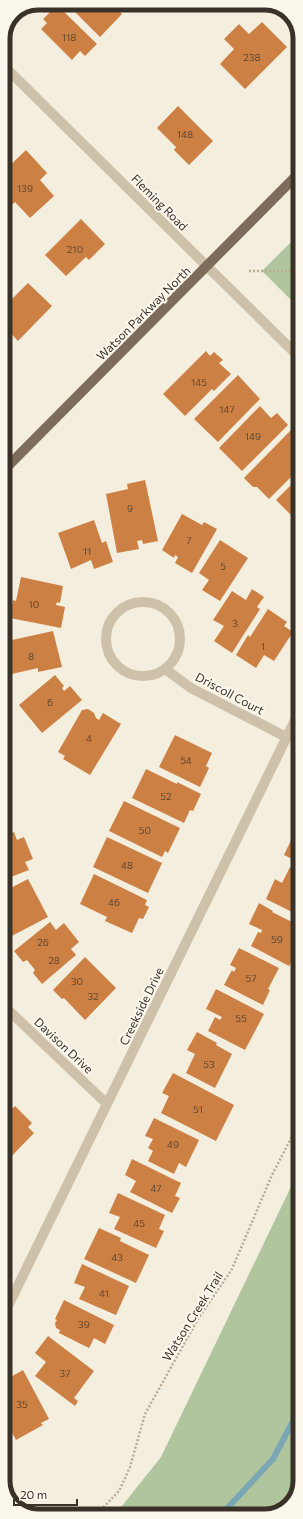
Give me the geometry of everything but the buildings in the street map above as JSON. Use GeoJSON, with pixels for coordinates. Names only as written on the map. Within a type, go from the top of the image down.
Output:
{"type":"FeatureCollection","features":[{"type":"Feature","properties":{"kind":"main road","name":"Watson Parkway North"},"geometry":{"type":"LineString","coordinates":[[10,464],[293,179]]}},
{"type":"Feature","properties":{"kind":"street","name":"Fleming Road"},"geometry":{"type":"LineString","coordinates":[[10,72],[293,351]]}},
{"type":"Feature","properties":{"kind":"street"},"geometry":{"type":"LineString","coordinates":[[139,602],[151,602],[162,607],[172,615],[178,626],[180,637],[179,650],[165,669],[154,675],[141,676],[129,674],[118,667],[110,658],[106,646],[106,633],[110,621],[117,612],[127,605],[139,602]]}},
{"type":"Feature","properties":{"kind":"street","name":"Driscoll Court"},"geometry":{"type":"LineString","coordinates":[[165,669],[191,688],[286,737]]}},
{"type":"Feature","properties":{"kind":"street","name":"Creekside Drive"},"geometry":{"type":"LineString","coordinates":[[10,1300],[293,724]]}},
{"type":"Feature","properties":{"kind":"street","name":"Davison Drive"},"geometry":{"type":"LineString","coordinates":[[10,1012],[107,1104]]}},
{"type":"Feature","properties":{"kind":"path"},"geometry":{"type":"LineString","coordinates":[[249,271],[293,271]]}},
{"type":"Feature","properties":{"kind":"path","name":"Watson Creek Trail"},"geometry":{"type":"LineString","coordinates":[[102,1509],[119,1491],[130,1467],[145,1414],[198,1319],[232,1269],[272,1175],[293,1134]]}},
{"type":"Feature","properties":{"kind":"green space"},"geometry":{"type":"Polygon","coordinates":[[[293,240],[293,302],[262,271],[293,240]]]}},
{"type":"Feature","properties":{"kind":"green space"},"geometry":{"type":"Polygon","coordinates":[[[293,1183],[293,1481],[291,1492],[282,1503],[268,1509],[120,1509],[161,1457],[293,1183]]]}},
{"type":"Feature","properties":{"kind":"waterway"},"geometry":{"type":"LineString","coordinates":[[227,1509],[273,1459],[293,1421]]}}]}
